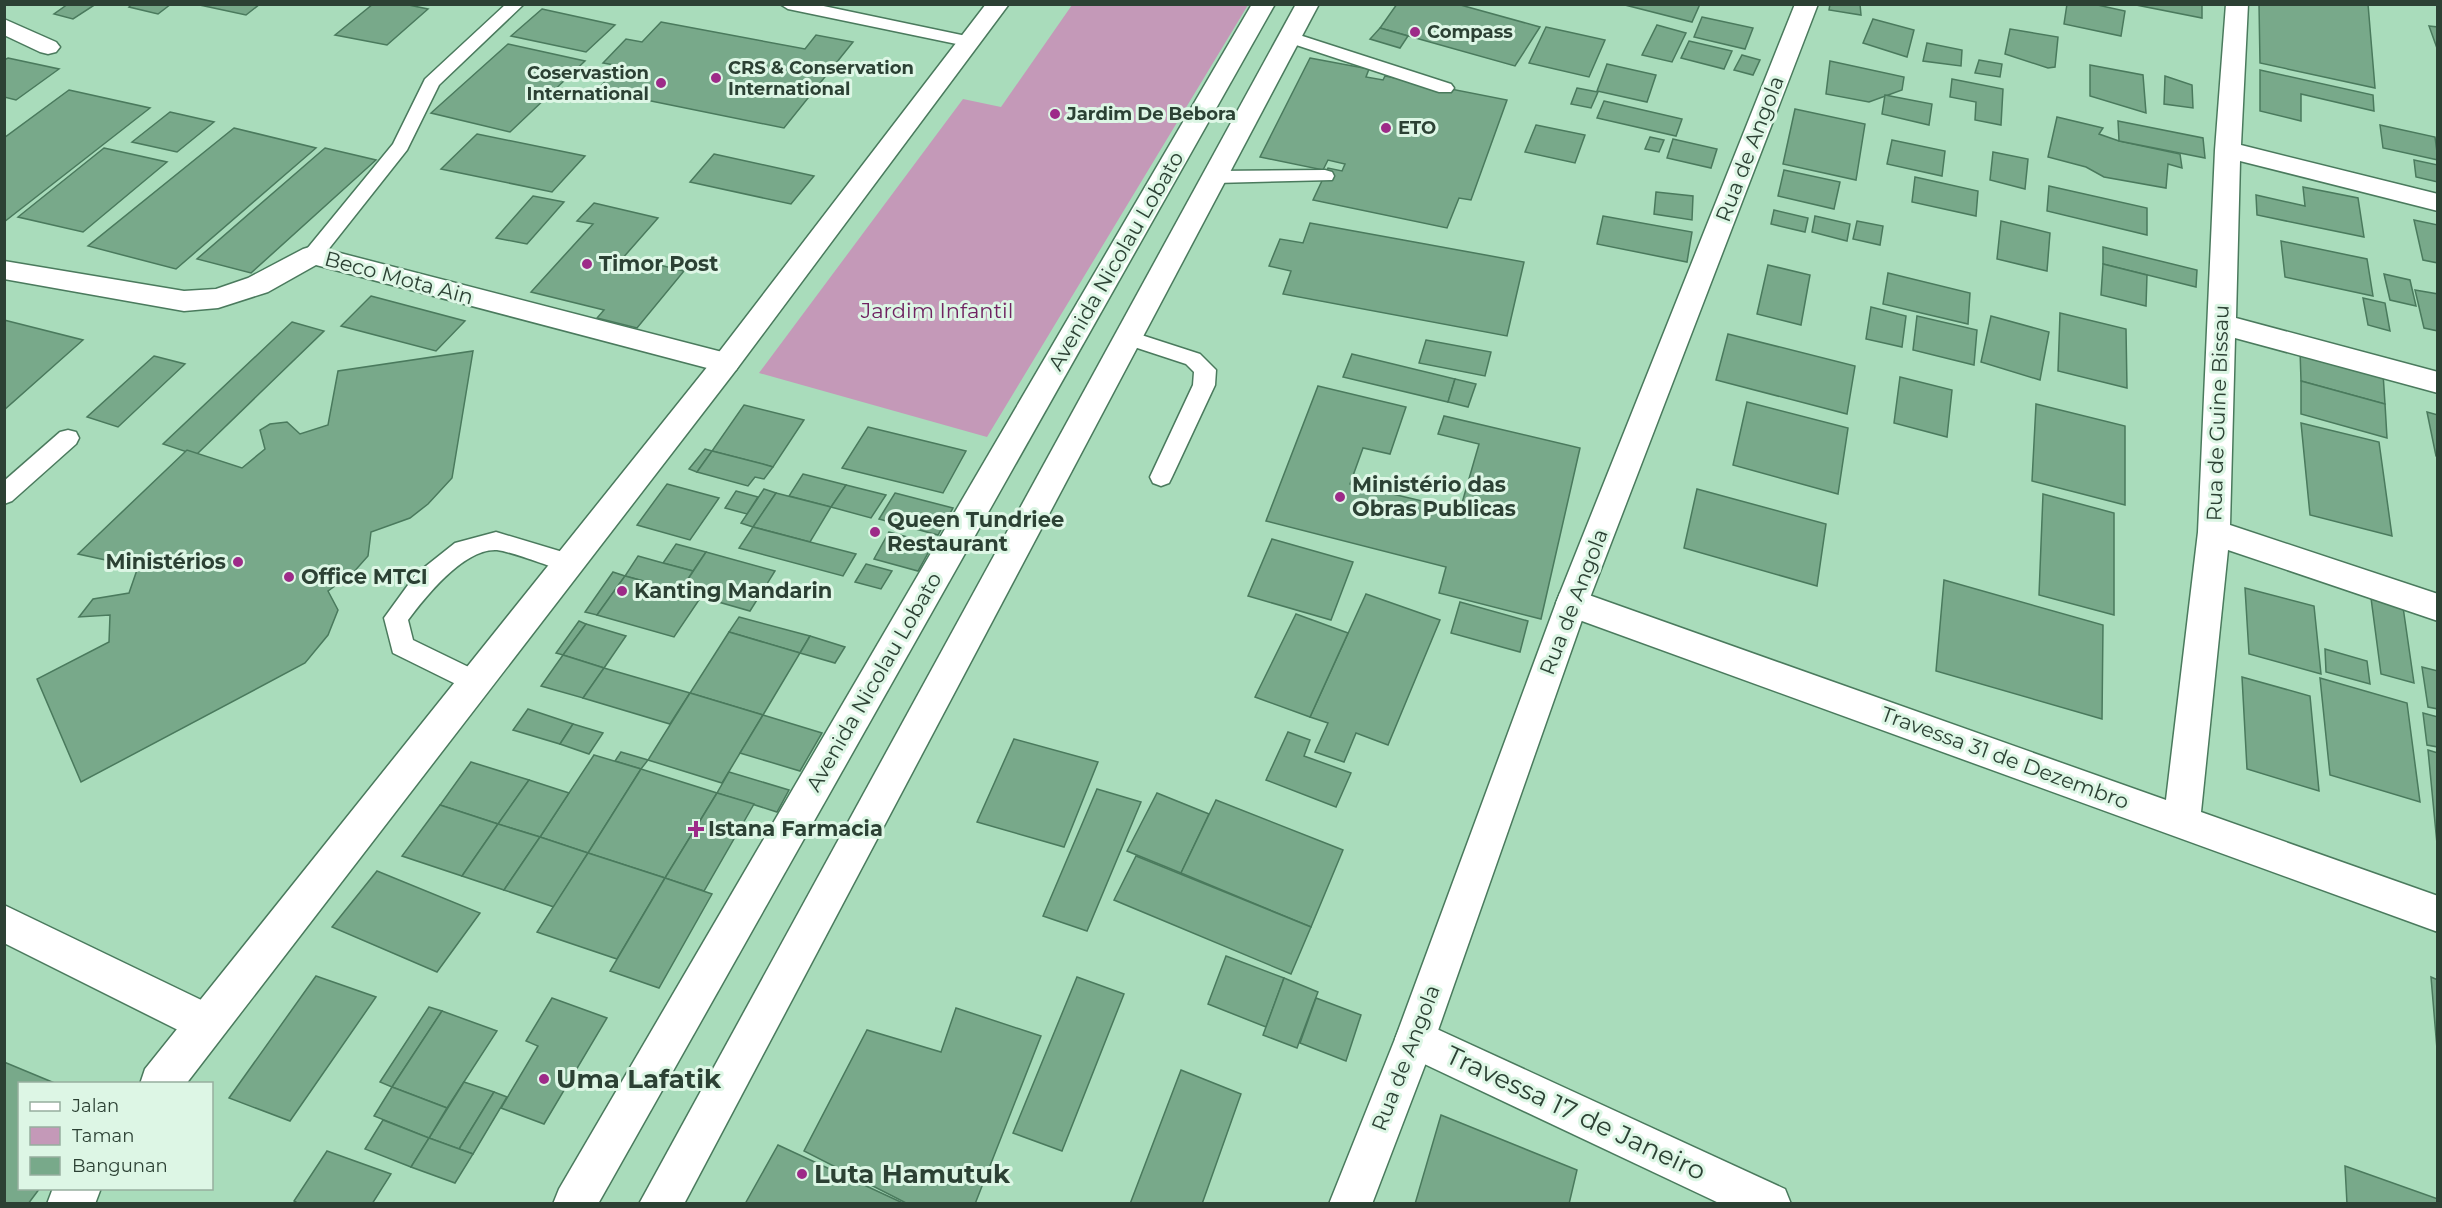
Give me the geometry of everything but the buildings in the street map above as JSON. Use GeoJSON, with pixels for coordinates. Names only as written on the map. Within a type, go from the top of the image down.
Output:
{"type":"FeatureCollection","features":[{"type":"Feature","properties":{"kind":"street"},"geometry":{"type":"LineString","coordinates":[[161,1082],[726,363],[998,4]]}},
{"type":"Feature","properties":{"kind":"street","name":"Avenida Nicolau Lobato"},"geometry":{"type":"LineString","coordinates":[[574,1203],[1264,4]]}},
{"type":"Feature","properties":{"kind":"street","name":"Avenida Nicolau Lobato"},"geometry":{"type":"LineString","coordinates":[[660,1203],[1308,4]]}},
{"type":"Feature","properties":{"kind":"street","name":"Rua de Angola"},"geometry":{"type":"LineString","coordinates":[[1350,1203],[1415,1039],[1572,603],[1807,4]]}},
{"type":"Feature","properties":{"kind":"street","name":"Rua de Guine Bissau"},"geometry":{"type":"LineString","coordinates":[[2182,820],[2214,532],[2228,150],[2237,4]]}},
{"type":"Feature","properties":{"kind":"street"},"geometry":{"type":"LineString","coordinates":[[4,26],[48,47]]}},
{"type":"Feature","properties":{"kind":"street"},"geometry":{"type":"LineString","coordinates":[[2228,150],[2438,203]]}},
{"type":"Feature","properties":{"kind":"street","name":"Beco Mota Ain"},"geometry":{"type":"LineString","coordinates":[[4,270],[184,302],[218,298],[258,285],[313,255],[726,363]]}},
{"type":"Feature","properties":{"kind":"street"},"geometry":{"type":"LineString","coordinates":[[2222,324],[2438,383]]}},
{"type":"Feature","properties":{"kind":"street"},"geometry":{"type":"LineString","coordinates":[[2214,532],[2438,608]]}},
{"type":"Feature","properties":{"kind":"street","name":"Travessa 31 de Dezembro"},"geometry":{"type":"LineString","coordinates":[[1572,603],[2182,820],[2438,914]]}},
{"type":"Feature","properties":{"kind":"street"},"geometry":{"type":"LineString","coordinates":[[4,923],[206,1023]]}},
{"type":"Feature","properties":{"kind":"street","name":"Travessa 17 de Janeiro"},"geometry":{"type":"LineString","coordinates":[[1415,1039],[1770,1203]]}},
{"type":"Feature","properties":{"kind":"street"},"geometry":{"type":"LineString","coordinates":[[68,1203],[78,1190]]}},
{"type":"Feature","properties":{"kind":"lane"},"geometry":{"type":"LineString","coordinates":[[313,255],[401,146],[431,83],[516,4]]}},
{"type":"Feature","properties":{"kind":"lane"},"geometry":{"type":"LineString","coordinates":[[788,4],[971,42]]}},
{"type":"Feature","properties":{"kind":"lane"},"geometry":{"type":"LineString","coordinates":[[1290,37],[1445,88]]}},
{"type":"Feature","properties":{"kind":"lane"},"geometry":{"type":"LineString","coordinates":[[1215,177],[1325,176]]}},
{"type":"Feature","properties":{"kind":"lane"},"geometry":{"type":"LineString","coordinates":[[1129,338],[1193,359],[1205,370],[1204,385],[1161,477]]}},
{"type":"Feature","properties":{"kind":"lane"},"geometry":{"type":"LineString","coordinates":[[4,495],[68,438]]}},
{"type":"Feature","properties":{"kind":"lane"},"geometry":{"type":"LineString","coordinates":[[474,682],[402,646],[396,618],[424,581],[463,550],[496,541],[568,563]]}},
{"type":"Feature","properties":{"kind":"green space","name":"Jardim Infantil"},"geometry":{"type":"Polygon","coordinates":[[[1072,5],[1248,5],[987,437],[759,373],[963,99],[1001,107],[1072,5]]]}},
{"type":"Feature","properties":{"kind":"place","name":"Compass"},"geometry":{"type":"Point","coordinates":[1415,32]}},
{"type":"Feature","properties":{"kind":"place","name":"CRS & Conservation International"},"geometry":{"type":"Point","coordinates":[716,78]}},
{"type":"Feature","properties":{"kind":"place","name":"Coservastion International"},"geometry":{"type":"Point","coordinates":[661,83]}},
{"type":"Feature","properties":{"kind":"place","name":"Jardim De Bebora"},"geometry":{"type":"Point","coordinates":[1055,114]}},
{"type":"Feature","properties":{"kind":"place","name":"ETO"},"geometry":{"type":"Point","coordinates":[1386,128]}},
{"type":"Feature","properties":{"kind":"place","name":"Timor Post"},"geometry":{"type":"Point","coordinates":[587,264]}},
{"type":"Feature","properties":{"kind":"place","name":"Ministério das Obras Publicas"},"geometry":{"type":"Point","coordinates":[1340,497]}},
{"type":"Feature","properties":{"kind":"place","name":"Queen Tundriee Restaurant"},"geometry":{"type":"Point","coordinates":[875,532]}},
{"type":"Feature","properties":{"kind":"place","name":"Ministérios"},"geometry":{"type":"Point","coordinates":[238,562]}},
{"type":"Feature","properties":{"kind":"place","name":"Office MTCI"},"geometry":{"type":"Point","coordinates":[289,577]}},
{"type":"Feature","properties":{"kind":"place","name":"Kanting Mandarin"},"geometry":{"type":"Point","coordinates":[622,591]}},
{"type":"Feature","properties":{"kind":"place","name":"Istana Farmacia"},"geometry":{"type":"Point","coordinates":[696,829]}},
{"type":"Feature","properties":{"kind":"place","name":"Uma Lafatik"},"geometry":{"type":"Point","coordinates":[544,1079]}},
{"type":"Feature","properties":{"kind":"place","name":"Luta Hamutuk"},"geometry":{"type":"Point","coordinates":[802,1174]}}]}
